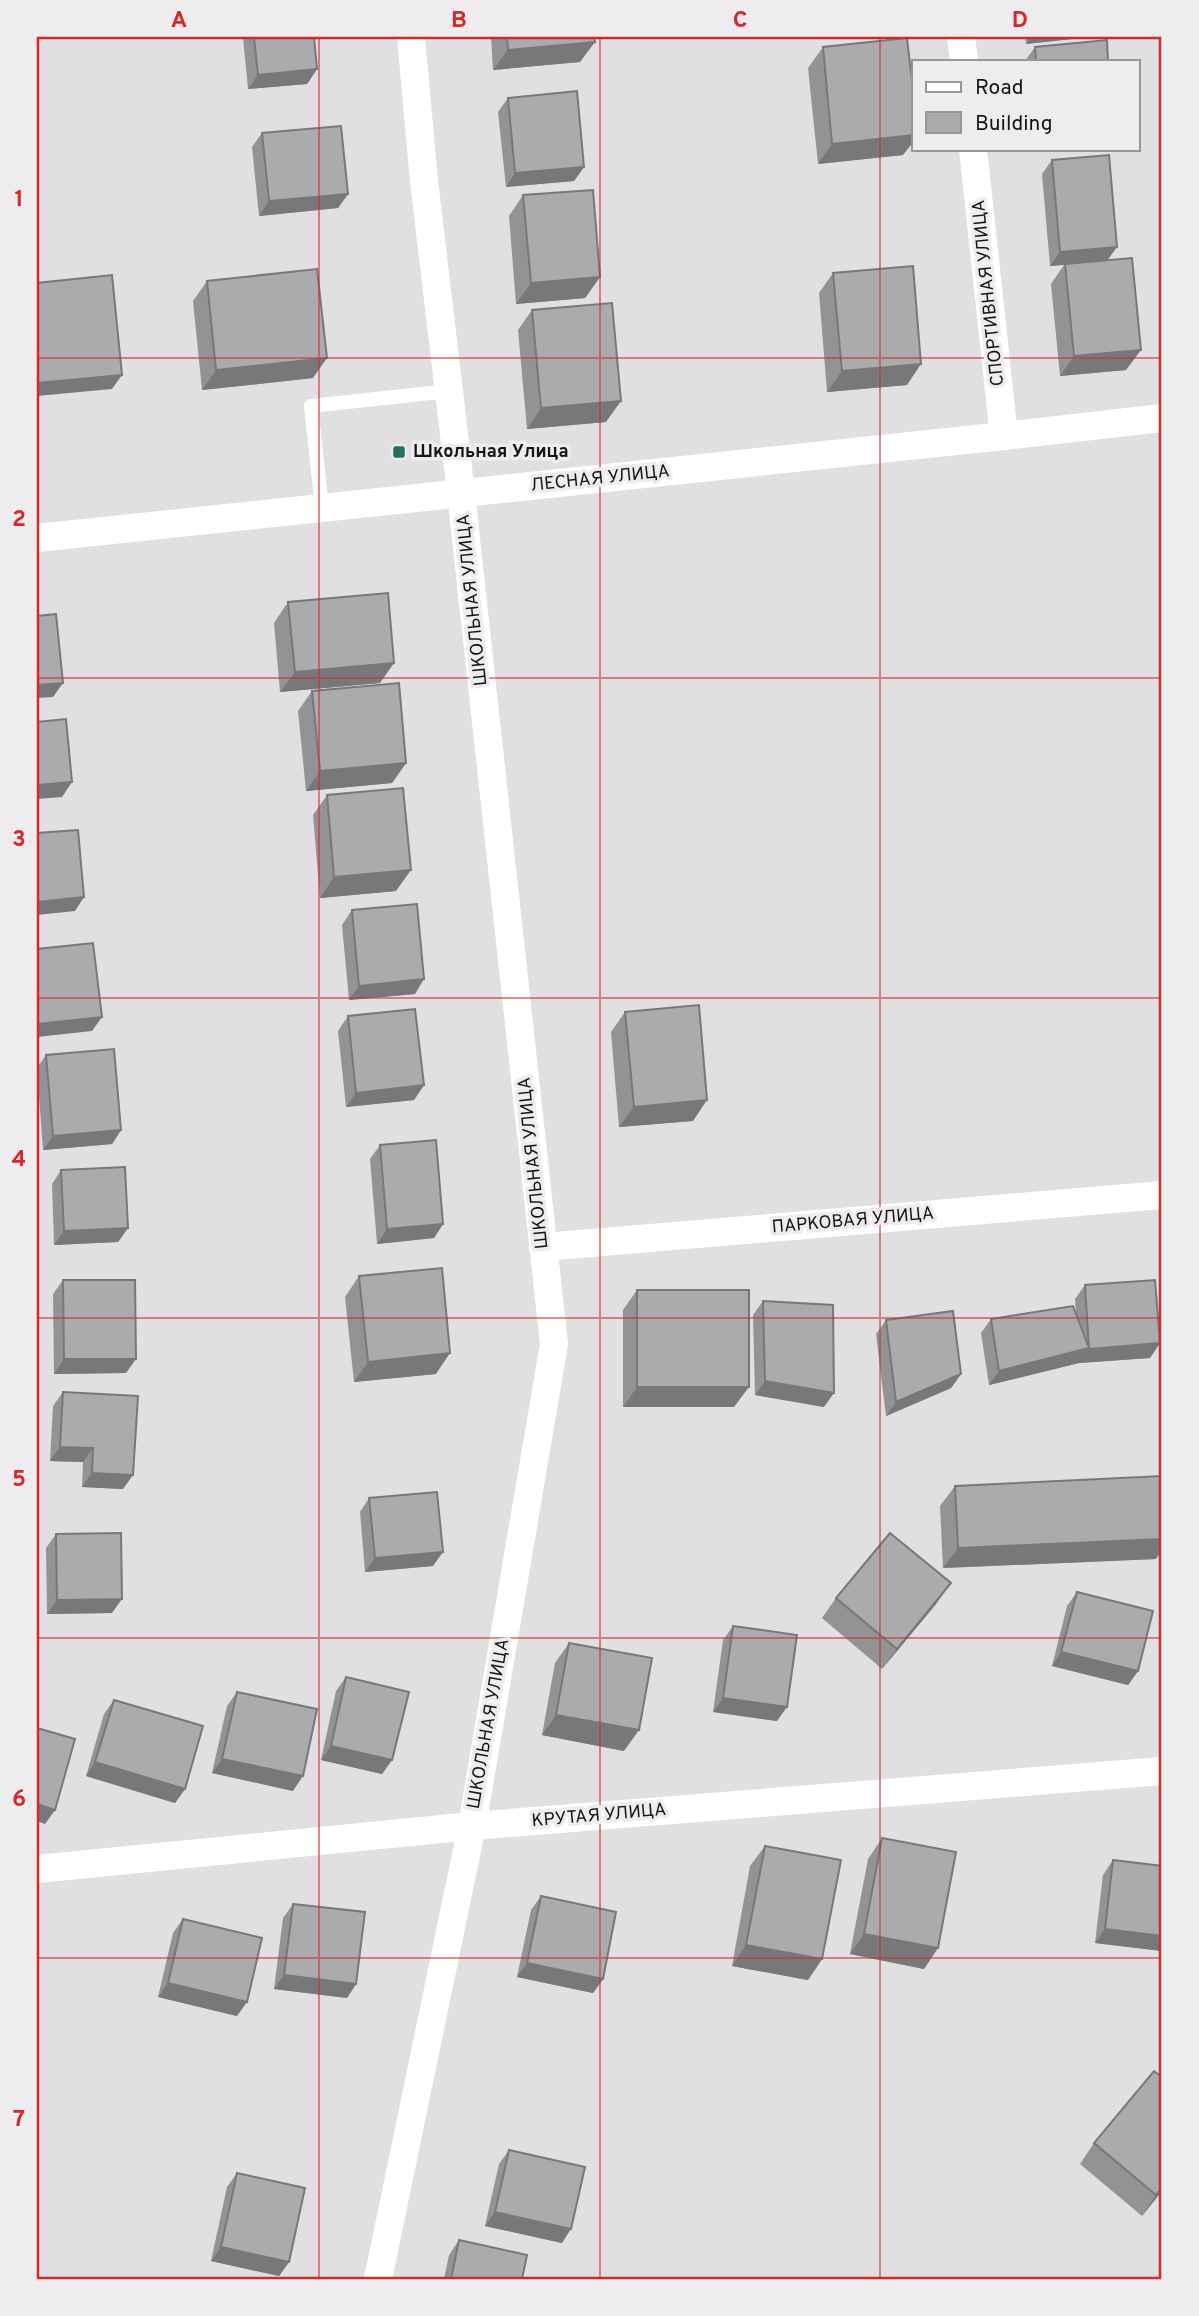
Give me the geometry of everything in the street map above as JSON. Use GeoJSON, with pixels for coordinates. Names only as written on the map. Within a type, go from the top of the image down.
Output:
{"type":"FeatureCollection","features":[{"type":"Feature","properties":{"kind":"street","name":"ШКОЛЬНАЯ УЛИЦА"},"geometry":{"type":"LineString","coordinates":[[378,2279],[472,1826],[554,1344],[461,493],[424,181],[411,37]]}},
{"type":"Feature","properties":{"kind":"street"},"geometry":{"type":"LineString","coordinates":[[961,37],[964,60]]}},
{"type":"Feature","properties":{"kind":"street","name":"СПОРТИВНАЯ УЛИЦА"},"geometry":{"type":"LineString","coordinates":[[973,150],[1004,436]]}},
{"type":"Feature","properties":{"kind":"street","name":"ЛЕСНАЯ УЛИЦА"},"geometry":{"type":"LineString","coordinates":[[37,538],[1162,418]]}},
{"type":"Feature","properties":{"kind":"street","name":"ПАРКОВАЯ УЛИЦА"},"geometry":{"type":"LineString","coordinates":[[543,1247],[1162,1195]]}},
{"type":"Feature","properties":{"kind":"street","name":"КРУТАЯ УЛИЦА"},"geometry":{"type":"LineString","coordinates":[[37,1868],[472,1826],[1162,1771]]}},
{"type":"Feature","properties":{"kind":"lane"},"geometry":{"type":"LineString","coordinates":[[322,508],[312,406],[449,391]]}},
{"type":"Feature","properties":{"kind":"building"},"geometry":{"type":"Polygon","coordinates":[[[254,37],[314,37],[317,69],[258,75],[254,37]]]}},
{"type":"Feature","properties":{"kind":"building"},"geometry":{"type":"Polygon","coordinates":[[[507,37],[594,37],[595,42],[508,50],[507,37]]]}},
{"type":"Feature","properties":{"kind":"building"},"geometry":{"type":"Polygon","coordinates":[[[907,38],[912,81],[912,135],[832,144],[823,47],[907,38]]]}},
{"type":"Feature","properties":{"kind":"building"},"geometry":{"type":"Polygon","coordinates":[[[1107,40],[1108,60],[1036,60],[1035,47],[1107,40]]]}},
{"type":"Feature","properties":{"kind":"building"},"geometry":{"type":"Polygon","coordinates":[[[577,91],[584,167],[515,173],[508,98],[577,91]]]}},
{"type":"Feature","properties":{"kind":"building"},"geometry":{"type":"Polygon","coordinates":[[[341,126],[348,194],[269,201],[262,133],[341,126]]]}},
{"type":"Feature","properties":{"kind":"building"},"geometry":{"type":"Polygon","coordinates":[[[1109,155],[1117,247],[1060,252],[1052,160],[1109,155]]]}},
{"type":"Feature","properties":{"kind":"building"},"geometry":{"type":"Polygon","coordinates":[[[593,190],[600,277],[531,283],[523,195],[593,190]]]}},
{"type":"Feature","properties":{"kind":"building"},"geometry":{"type":"Polygon","coordinates":[[[1132,258],[1141,350],[1074,356],[1065,264],[1132,258]]]}},
{"type":"Feature","properties":{"kind":"building"},"geometry":{"type":"Polygon","coordinates":[[[913,266],[921,364],[842,371],[833,273],[913,266]]]}},
{"type":"Feature","properties":{"kind":"building"},"geometry":{"type":"Polygon","coordinates":[[[317,269],[327,358],[216,370],[207,281],[317,269]]]}},
{"type":"Feature","properties":{"kind":"building"},"geometry":{"type":"Polygon","coordinates":[[[112,275],[122,375],[37,383],[37,283],[112,275]]]}},
{"type":"Feature","properties":{"kind":"building"},"geometry":{"type":"Polygon","coordinates":[[[612,303],[621,401],[541,408],[532,310],[612,303]]]}},
{"type":"Feature","properties":{"kind":"building"},"geometry":{"type":"Polygon","coordinates":[[[388,593],[394,663],[295,672],[288,602],[388,593]]]}},
{"type":"Feature","properties":{"kind":"building"},"geometry":{"type":"Polygon","coordinates":[[[56,614],[63,683],[37,685],[37,616],[56,614]]]}},
{"type":"Feature","properties":{"kind":"building"},"geometry":{"type":"Polygon","coordinates":[[[399,683],[406,763],[320,771],[312,691],[399,683]]]}},
{"type":"Feature","properties":{"kind":"building"},"geometry":{"type":"Polygon","coordinates":[[[66,719],[72,782],[37,785],[37,722],[66,719]]]}},
{"type":"Feature","properties":{"kind":"building"},"geometry":{"type":"Polygon","coordinates":[[[403,788],[411,870],[334,877],[327,795],[403,788]]]}},
{"type":"Feature","properties":{"kind":"building"},"geometry":{"type":"Polygon","coordinates":[[[78,830],[84,897],[37,902],[37,833],[78,830]]]}},
{"type":"Feature","properties":{"kind":"building"},"geometry":{"type":"Polygon","coordinates":[[[417,904],[424,979],[359,986],[352,910],[417,904]]]}},
{"type":"Feature","properties":{"kind":"building"},"geometry":{"type":"Polygon","coordinates":[[[93,943],[102,1017],[37,1024],[37,949],[93,943]]]}},
{"type":"Feature","properties":{"kind":"building"},"geometry":{"type":"Polygon","coordinates":[[[699,1005],[707,1100],[634,1107],[625,1012],[699,1005]]]}},
{"type":"Feature","properties":{"kind":"building"},"geometry":{"type":"Polygon","coordinates":[[[415,1009],[424,1085],[356,1093],[348,1016],[415,1009]]]}},
{"type":"Feature","properties":{"kind":"building"},"geometry":{"type":"Polygon","coordinates":[[[114,1049],[121,1130],[53,1136],[46,1055],[114,1049]]]}},
{"type":"Feature","properties":{"kind":"building"},"geometry":{"type":"Polygon","coordinates":[[[436,1140],[443,1224],[387,1229],[380,1145],[436,1140]]]}},
{"type":"Feature","properties":{"kind":"building"},"geometry":{"type":"Polygon","coordinates":[[[125,1167],[128,1228],[64,1231],[61,1170],[125,1167]]]}},
{"type":"Feature","properties":{"kind":"building"},"geometry":{"type":"Polygon","coordinates":[[[442,1268],[450,1353],[368,1362],[359,1276],[442,1268]]]}},
{"type":"Feature","properties":{"kind":"building"},"geometry":{"type":"Polygon","coordinates":[[[63,1280],[135,1280],[136,1359],[64,1359],[63,1280]]]}},
{"type":"Feature","properties":{"kind":"building"},"geometry":{"type":"Polygon","coordinates":[[[1155,1280],[1160,1343],[1089,1349],[1085,1285],[1155,1280]]]}},
{"type":"Feature","properties":{"kind":"building"},"geometry":{"type":"Polygon","coordinates":[[[637,1290],[749,1290],[749,1387],[637,1387],[637,1290]]]}},
{"type":"Feature","properties":{"kind":"building"},"geometry":{"type":"Polygon","coordinates":[[[763,1301],[833,1305],[834,1393],[765,1381],[763,1301]]]}},
{"type":"Feature","properties":{"kind":"building"},"geometry":{"type":"Polygon","coordinates":[[[1073,1306],[1089,1348],[999,1371],[991,1319],[1073,1306]]]}},
{"type":"Feature","properties":{"kind":"building"},"geometry":{"type":"Polygon","coordinates":[[[953,1311],[961,1374],[896,1402],[886,1320],[953,1311]]]}},
{"type":"Feature","properties":{"kind":"building"},"geometry":{"type":"Polygon","coordinates":[[[63,1392],[138,1396],[133,1475],[92,1473],[93,1448],[60,1447],[63,1392]]]}},
{"type":"Feature","properties":{"kind":"building"},"geometry":{"type":"Polygon","coordinates":[[[1162,1476],[1162,1539],[958,1548],[955,1486],[1162,1476]]]}},
{"type":"Feature","properties":{"kind":"building"},"geometry":{"type":"Polygon","coordinates":[[[437,1492],[443,1552],[375,1558],[369,1498],[437,1492]]]}},
{"type":"Feature","properties":{"kind":"building"},"geometry":{"type":"Polygon","coordinates":[[[121,1533],[122,1599],[57,1600],[56,1534],[121,1533]]]}},
{"type":"Feature","properties":{"kind":"building"},"geometry":{"type":"Polygon","coordinates":[[[890,1533],[951,1583],[897,1649],[836,1598],[890,1533]]]}},
{"type":"Feature","properties":{"kind":"building"},"geometry":{"type":"Polygon","coordinates":[[[1077,1592],[1153,1611],[1138,1671],[1061,1652],[1077,1592]]]}},
{"type":"Feature","properties":{"kind":"building"},"geometry":{"type":"Polygon","coordinates":[[[733,1626],[797,1635],[787,1707],[723,1698],[733,1626]]]}},
{"type":"Feature","properties":{"kind":"building"},"geometry":{"type":"Polygon","coordinates":[[[569,1643],[652,1658],[639,1730],[556,1715],[569,1643]]]}},
{"type":"Feature","properties":{"kind":"building"},"geometry":{"type":"Polygon","coordinates":[[[346,1677],[409,1692],[392,1760],[331,1746],[346,1677]]]}},
{"type":"Feature","properties":{"kind":"building"},"geometry":{"type":"Polygon","coordinates":[[[237,1692],[317,1709],[303,1776],[222,1759],[237,1692]]]}},
{"type":"Feature","properties":{"kind":"building"},"geometry":{"type":"Polygon","coordinates":[[[114,1700],[203,1726],[185,1789],[95,1762],[114,1700]]]}},
{"type":"Feature","properties":{"kind":"building"},"geometry":{"type":"Polygon","coordinates":[[[37,1728],[75,1739],[55,1810],[37,1804],[37,1728]]]}},
{"type":"Feature","properties":{"kind":"building"},"geometry":{"type":"Polygon","coordinates":[[[882,1838],[956,1852],[938,1948],[864,1934],[882,1838]]]}},
{"type":"Feature","properties":{"kind":"building"},"geometry":{"type":"Polygon","coordinates":[[[765,1846],[841,1860],[822,1959],[746,1945],[765,1846]]]}},
{"type":"Feature","properties":{"kind":"building"},"geometry":{"type":"Polygon","coordinates":[[[1113,1860],[1162,1866],[1162,1936],[1105,1929],[1113,1860]]]}},
{"type":"Feature","properties":{"kind":"building"},"geometry":{"type":"Polygon","coordinates":[[[541,1896],[616,1912],[603,1979],[527,1963],[541,1896]]]}},
{"type":"Feature","properties":{"kind":"building"},"geometry":{"type":"Polygon","coordinates":[[[293,1904],[365,1912],[356,1984],[284,1975],[293,1904]]]}},
{"type":"Feature","properties":{"kind":"building"},"geometry":{"type":"Polygon","coordinates":[[[183,1919],[262,1938],[247,2002],[168,1983],[183,1919]]]}},
{"type":"Feature","properties":{"kind":"building"},"geometry":{"type":"Polygon","coordinates":[[[1154,2071],[1162,2077],[1162,2188],[1156,2195],[1094,2143],[1154,2071]]]}},
{"type":"Feature","properties":{"kind":"building"},"geometry":{"type":"Polygon","coordinates":[[[509,2150],[585,2167],[571,2229],[495,2212],[509,2150]]]}},
{"type":"Feature","properties":{"kind":"building"},"geometry":{"type":"Polygon","coordinates":[[[237,2173],[305,2188],[289,2262],[221,2247],[237,2173]]]}},
{"type":"Feature","properties":{"kind":"building"},"geometry":{"type":"Polygon","coordinates":[[[459,2240],[527,2255],[522,2279],[451,2279],[459,2240]]]}},
{"type":"Feature","properties":{"kind":"place","name":"Школьная Улица"},"geometry":{"type":"Point","coordinates":[399,452]}}]}
